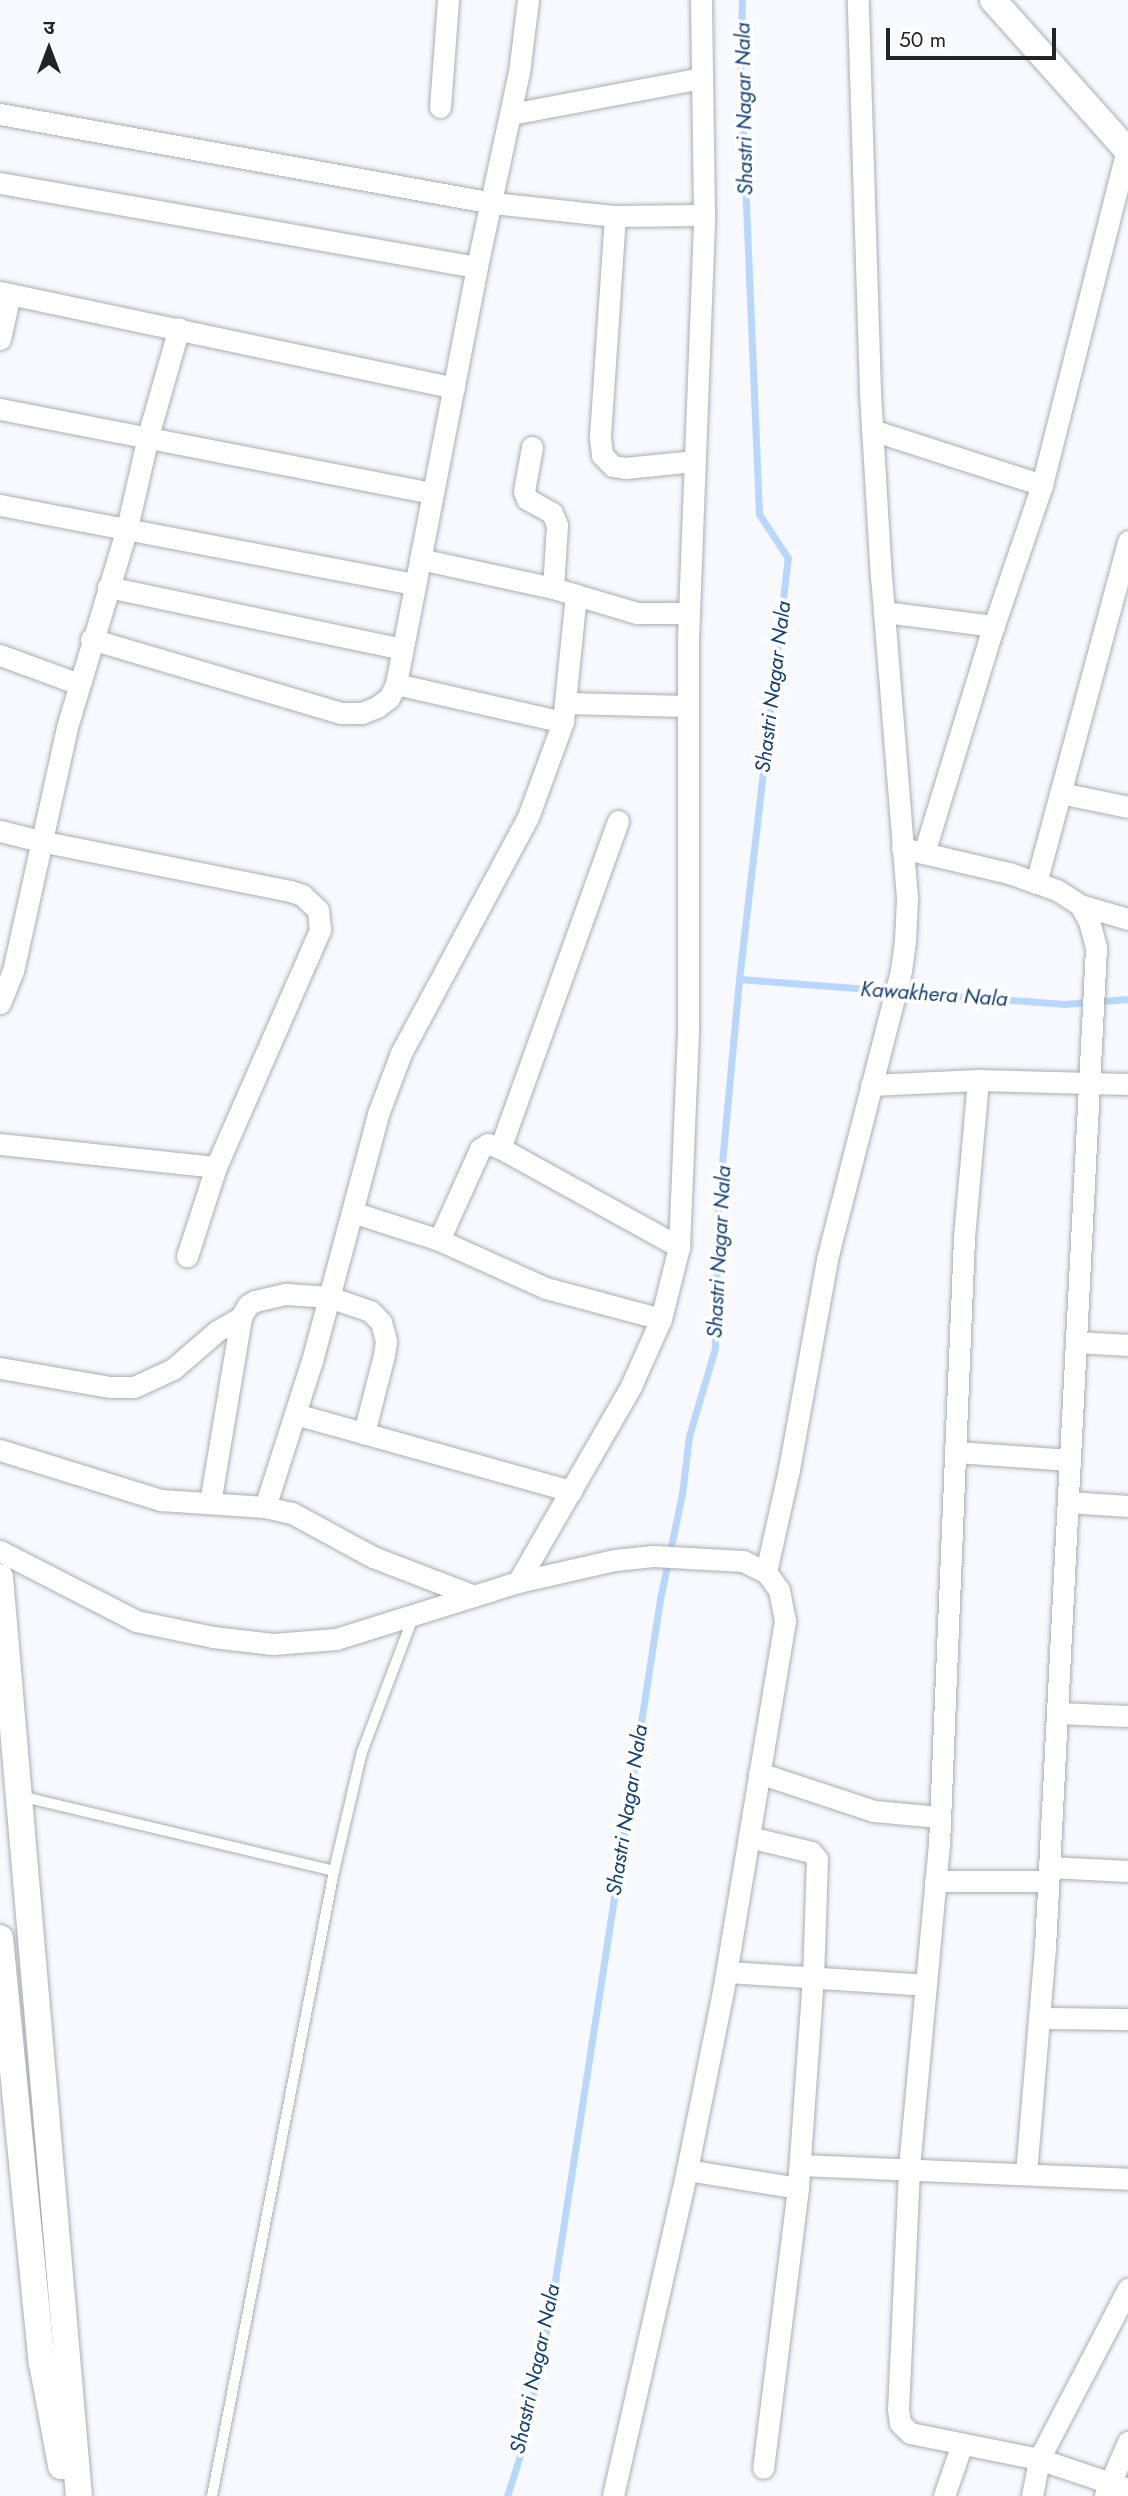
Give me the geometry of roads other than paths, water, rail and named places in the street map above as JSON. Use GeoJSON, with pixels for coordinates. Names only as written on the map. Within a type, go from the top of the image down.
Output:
{"type":"FeatureCollection","features":[{"type":"Feature","properties":{"kind":"street"},"geometry":{"type":"LineString","coordinates":[[440,107],[447,0]]}},
{"type":"Feature","properties":{"kind":"street"},"geometry":{"type":"LineString","coordinates":[[91,639],[341,713],[362,713],[389,698],[396,684],[477,267],[511,114],[528,0]]}},
{"type":"Feature","properties":{"kind":"street"},"geometry":{"type":"LineString","coordinates":[[519,1582],[626,1396],[661,1320],[678,1247],[688,1029],[689,613],[704,215],[701,0]]}},
{"type":"Feature","properties":{"kind":"street"},"geometry":{"type":"LineString","coordinates":[[766,1572],[789,1469],[827,1259],[901,970],[906,898],[872,430],[858,0]]}},
{"type":"Feature","properties":{"kind":"street"},"geometry":{"type":"LineString","coordinates":[[924,853],[993,626],[1042,485],[1128,150],[993,0]]}},
{"type":"Feature","properties":{"kind":"street"},"geometry":{"type":"LineString","coordinates":[[511,114],[702,78]]}},
{"type":"Feature","properties":{"kind":"street"},"geometry":{"type":"LineString","coordinates":[[0,114],[493,203],[615,216],[704,215]]}},
{"type":"Feature","properties":{"kind":"street"},"geometry":{"type":"LineString","coordinates":[[0,183],[477,267]]}},
{"type":"Feature","properties":{"kind":"street"},"geometry":{"type":"LineString","coordinates":[[615,216],[600,438],[602,456],[613,466],[625,468],[695,461]]}},
{"type":"Feature","properties":{"kind":"street"},"geometry":{"type":"LineString","coordinates":[[0,339],[5,293],[454,388]]}},
{"type":"Feature","properties":{"kind":"street"},"geometry":{"type":"LineString","coordinates":[[0,1003],[13,971],[40,841],[79,684],[127,528],[148,436],[178,328]]}},
{"type":"Feature","properties":{"kind":"street"},"geometry":{"type":"LineString","coordinates":[[0,409],[432,493]]}},
{"type":"Feature","properties":{"kind":"street"},"geometry":{"type":"LineString","coordinates":[[872,430],[1042,485]]}},
{"type":"Feature","properties":{"kind":"street"},"geometry":{"type":"LineString","coordinates":[[533,447],[524,492],[527,499],[552,513],[557,525],[553,588]]}},
{"type":"Feature","properties":{"kind":"street"},"geometry":{"type":"LineString","coordinates":[[0,505],[415,584]]}},
{"type":"Feature","properties":{"kind":"street"},"geometry":{"type":"LineString","coordinates":[[1036,883],[1128,541]]}},
{"type":"Feature","properties":{"kind":"street"},"geometry":{"type":"LineString","coordinates":[[419,559],[553,588],[636,613],[689,613]]}},
{"type":"Feature","properties":{"kind":"street"},"geometry":{"type":"LineString","coordinates":[[108,587],[403,649]]}},
{"type":"Feature","properties":{"kind":"street"},"geometry":{"type":"LineString","coordinates":[[265,1507],[329,1297],[378,1114],[401,1052],[528,817],[564,712],[576,595]]}},
{"type":"Feature","properties":{"kind":"street"},"geometry":{"type":"LineString","coordinates":[[884,612],[993,626]]}},
{"type":"Feature","properties":{"kind":"street"},"geometry":{"type":"LineString","coordinates":[[0,655],[79,684]]}},
{"type":"Feature","properties":{"kind":"street"},"geometry":{"type":"LineString","coordinates":[[396,684],[564,712],[688,706]]}},
{"type":"Feature","properties":{"kind":"street"},"geometry":{"type":"LineString","coordinates":[[1060,793],[1128,807]]}},
{"type":"Feature","properties":{"kind":"street"},"geometry":{"type":"LineString","coordinates":[[500,1148],[618,821]]}},
{"type":"Feature","properties":{"kind":"street"},"geometry":{"type":"LineString","coordinates":[[0,831],[290,891],[302,895],[318,910],[320,930],[216,1167],[187,1256]]}},
{"type":"Feature","properties":{"kind":"street"},"geometry":{"type":"LineString","coordinates":[[902,848],[1036,883],[1057,890],[1080,905],[1128,919]]}},
{"type":"Feature","properties":{"kind":"street"},"geometry":{"type":"LineString","coordinates":[[1026,2173],[1040,2018],[1096,985],[1096,948],[1089,921],[1080,905]]}},
{"type":"Feature","properties":{"kind":"street"},"geometry":{"type":"LineString","coordinates":[[871,1085],[978,1080],[1128,1084]]}},
{"type":"Feature","properties":{"kind":"street"},"geometry":{"type":"LineString","coordinates":[[978,1080],[964,1238],[939,1817],[909,2169],[898,2409],[900,2423],[910,2433],[1039,2459],[1114,2489],[1128,2442]]}},
{"type":"Feature","properties":{"kind":"street"},"geometry":{"type":"LineString","coordinates":[[0,1144],[216,1167]]}},
{"type":"Feature","properties":{"kind":"street"},"geometry":{"type":"LineString","coordinates":[[439,1240],[480,1149],[488,1144],[500,1148],[678,1247]]}},
{"type":"Feature","properties":{"kind":"street"},"geometry":{"type":"LineString","coordinates":[[352,1212],[439,1240],[546,1288],[661,1320]]}},
{"type":"Feature","properties":{"kind":"street"},"geometry":{"type":"LineString","coordinates":[[210,1503],[241,1317],[248,1305],[268,1297],[329,1297],[370,1311],[381,1322],[384,1329],[384,1355],[363,1433]]}},
{"type":"Feature","properties":{"kind":"street"},"geometry":{"type":"LineString","coordinates":[[0,1368],[110,1387],[134,1387],[173,1369],[218,1331],[241,1317]]}},
{"type":"Feature","properties":{"kind":"street"},"geometry":{"type":"LineString","coordinates":[[1076,1342],[1128,1345]]}},
{"type":"Feature","properties":{"kind":"street"},"geometry":{"type":"LineString","coordinates":[[295,1415],[571,1491]]}},
{"type":"Feature","properties":{"kind":"street"},"geometry":{"type":"LineString","coordinates":[[0,1450],[151,1498],[265,1507],[292,1513],[373,1557],[474,1596]]}},
{"type":"Feature","properties":{"kind":"street"},"geometry":{"type":"LineString","coordinates":[[956,1452],[1070,1460]]}},
{"type":"Feature","properties":{"kind":"street"},"geometry":{"type":"LineString","coordinates":[[1068,1502],[1128,1506]]}},
{"type":"Feature","properties":{"kind":"street"},"geometry":{"type":"LineString","coordinates":[[0,1551],[136,1621],[213,1637],[273,1644],[336,1639],[519,1582],[615,1560],[653,1556],[743,1561],[766,1572],[779,1590],[785,1621],[727,1972],[687,2170],[614,2496]]}},
{"type":"Feature","properties":{"kind":"street"},"geometry":{"type":"LineString","coordinates":[[0,1577],[79,2496]]}},
{"type":"Feature","properties":{"kind":"street"},"geometry":{"type":"LineString","coordinates":[[1057,1713],[1128,1716]]}},
{"type":"Feature","properties":{"kind":"street"},"geometry":{"type":"LineString","coordinates":[[760,1773],[874,1811],[939,1817]]}},
{"type":"Feature","properties":{"kind":"street"},"geometry":{"type":"LineString","coordinates":[[749,1837],[811,1852],[816,1856],[813,1977],[800,2165],[763,2468]]}},
{"type":"Feature","properties":{"kind":"street"},"geometry":{"type":"LineString","coordinates":[[935,1881],[1128,1871]]}},
{"type":"Feature","properties":{"kind":"street"},"geometry":{"type":"LineString","coordinates":[[0,1938],[42,2363],[64,2496]]}},
{"type":"Feature","properties":{"kind":"street"},"geometry":{"type":"LineString","coordinates":[[727,1972],[926,1985]]}},
{"type":"Feature","properties":{"kind":"street"},"geometry":{"type":"LineString","coordinates":[[1040,2018],[1128,2019]]}},
{"type":"Feature","properties":{"kind":"street"},"geometry":{"type":"LineString","coordinates":[[800,2165],[1128,2179]]}},
{"type":"Feature","properties":{"kind":"street"},"geometry":{"type":"LineString","coordinates":[[687,2170],[798,2188]]}},
{"type":"Feature","properties":{"kind":"street"},"geometry":{"type":"LineString","coordinates":[[1032,2496],[1039,2459],[1128,2289]]}},
{"type":"Feature","properties":{"kind":"street"},"geometry":{"type":"LineString","coordinates":[[944,2496],[962,2444]]}},
{"type":"Feature","properties":{"kind":"lane"},"geometry":{"type":"LineString","coordinates":[[212,2496],[334,1871],[362,1752],[414,1615]]}},
{"type":"Feature","properties":{"kind":"lane"},"geometry":{"type":"LineString","coordinates":[[19,1796],[334,1871]]}},
{"type":"Feature","properties":{"kind":"waterway","name":"Shastri Nagar Nala"},"geometry":{"type":"LineString","coordinates":[[507,2496],[521,2452],[550,2313],[660,1599],[682,1494],[689,1436],[715,1348],[718,1206],[739,979],[788,558],[759,514],[740,63],[742,0]]}},
{"type":"Feature","properties":{"kind":"waterway","name":"Kawakhera Nala"},"geometry":{"type":"LineString","coordinates":[[739,979],[1065,1004],[1128,999]]}}]}
